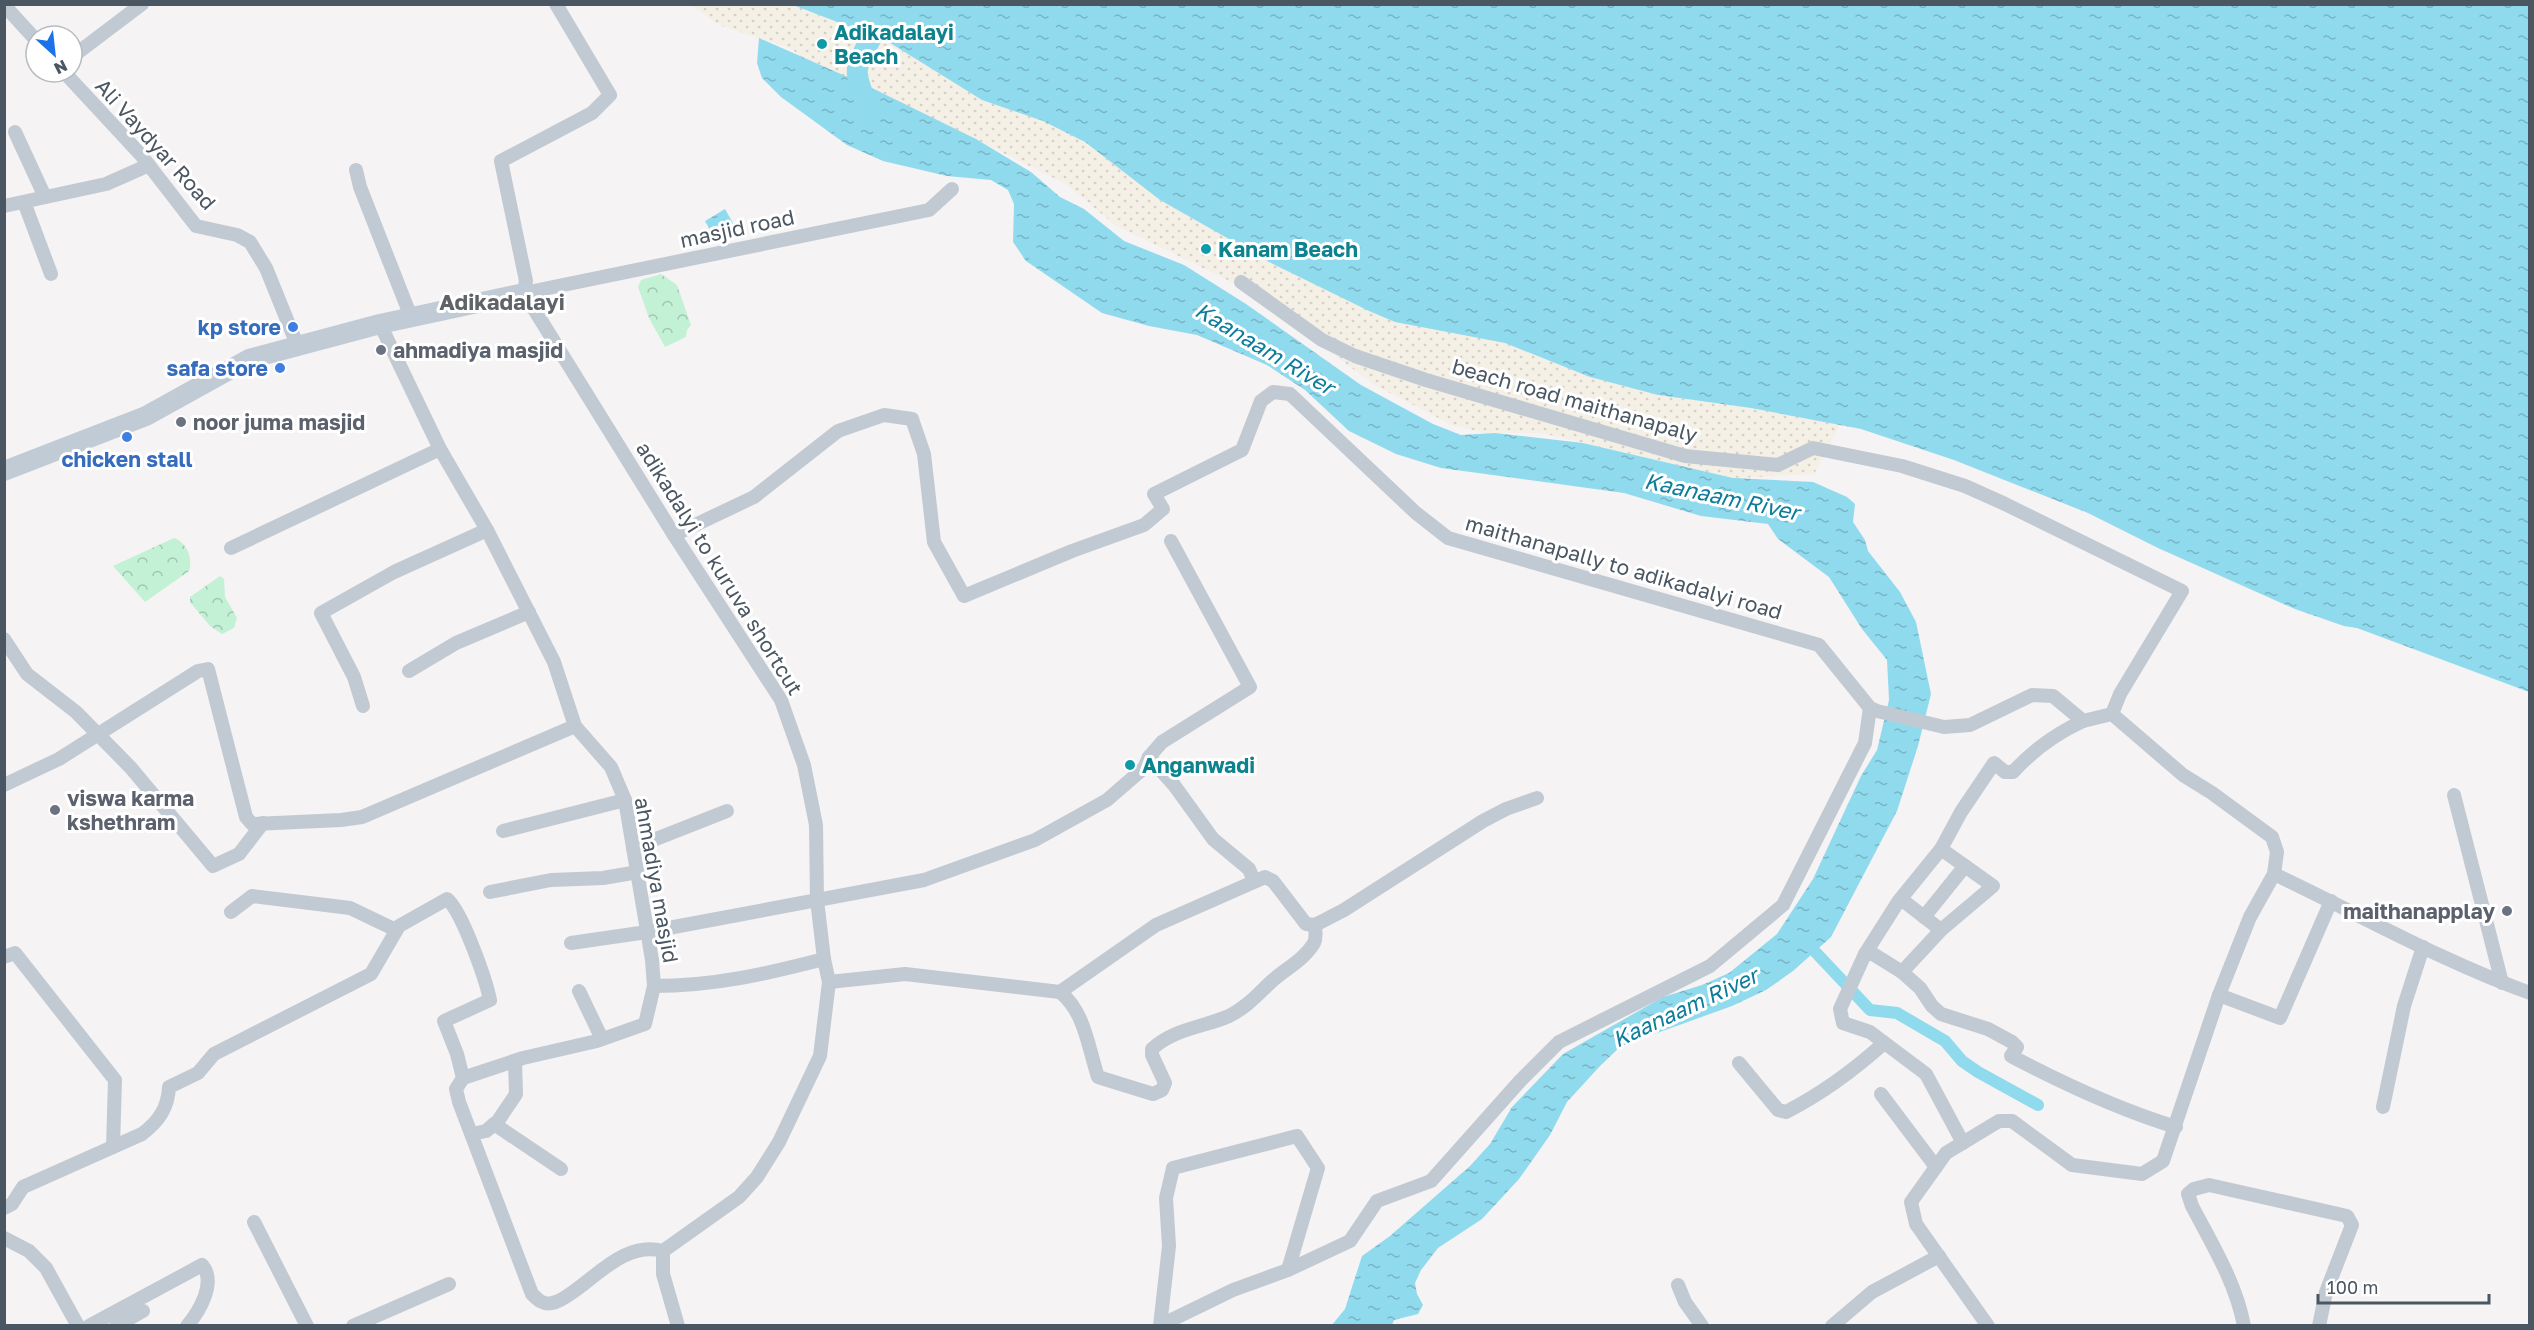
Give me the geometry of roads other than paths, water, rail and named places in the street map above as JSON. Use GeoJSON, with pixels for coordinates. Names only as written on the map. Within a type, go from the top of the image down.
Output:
{"type":"FeatureCollection","features":[{"type":"Feature","properties":{"kind":"street"},"geometry":{"type":"LineString","coordinates":[[84,48],[142,4]]}},
{"type":"Feature","properties":{"kind":"street"},"geometry":{"type":"LineString","coordinates":[[4,471],[146,416],[249,359],[380,324],[524,293],[526,280],[501,161],[592,113],[610,95],[556,4]]}},
{"type":"Feature","properties":{"kind":"street"},"geometry":{"type":"LineString","coordinates":[[4,5],[24,27]]}},
{"type":"Feature","properties":{"kind":"street","name":"Ali Vaydyar Road"},"geometry":{"type":"LineString","coordinates":[[75,84],[149,165],[196,226],[237,236],[250,242],[266,268],[298,347]]}},
{"type":"Feature","properties":{"kind":"street"},"geometry":{"type":"LineString","coordinates":[[15,132],[45,197]]}},
{"type":"Feature","properties":{"kind":"street"},"geometry":{"type":"LineString","coordinates":[[4,206],[106,184],[149,165]]}},
{"type":"Feature","properties":{"kind":"street"},"geometry":{"type":"LineString","coordinates":[[356,170],[360,188],[411,317]]}},
{"type":"Feature","properties":{"kind":"street","name":"masjid road"},"geometry":{"type":"LineString","coordinates":[[524,293],[929,210],[952,189]]}},
{"type":"Feature","properties":{"kind":"street"},"geometry":{"type":"LineString","coordinates":[[24,202],[51,274]]}},
{"type":"Feature","properties":{"kind":"street","name":"beach road maithanapaly"},"geometry":{"type":"LineString","coordinates":[[1241,282],[1322,340],[1356,356],[1426,380],[1685,456],[1778,465],[1813,448],[1902,466],[1965,486],[2077,538],[2182,591],[2120,694],[2112,714]]}},
{"type":"Feature","properties":{"kind":"street","name":"adikadalyi to kuruva shortcut"},"geometry":{"type":"LineString","coordinates":[[524,293],[674,535],[781,700],[804,765],[816,825],[817,900],[829,982],[820,1056],[779,1142],[757,1177],[739,1197],[663,1251]]}},
{"type":"Feature","properties":{"kind":"street","name":"ahmadiya masjid"},"geometry":{"type":"LineString","coordinates":[[380,324],[440,449],[487,530],[554,662],[575,726],[611,767],[624,800],[652,960],[654,986],[645,1024],[602,1039],[515,1061],[463,1078]]}},
{"type":"Feature","properties":{"kind":"street","name":"maithanapally to adikadalyi road"},"geometry":{"type":"LineString","coordinates":[[674,535],[754,497],[838,431],[884,416],[912,419],[924,454],[934,542],[964,596],[1072,551],[1144,525],[1163,509],[1154,494],[1242,450],[1261,401],[1273,392],[1290,394],[1416,513],[1448,538],[1819,645],[1873,709]]}},
{"type":"Feature","properties":{"kind":"street"},"geometry":{"type":"LineString","coordinates":[[231,548],[440,449]]}},
{"type":"Feature","properties":{"kind":"street"},"geometry":{"type":"LineString","coordinates":[[363,706],[354,676],[321,613],[394,572],[487,530]]}},
{"type":"Feature","properties":{"kind":"street"},"geometry":{"type":"LineString","coordinates":[[572,943],[647,932],[924,880],[1035,840],[1107,801],[1144,768],[1162,742],[1250,687],[1171,541]]}},
{"type":"Feature","properties":{"kind":"street"},"geometry":{"type":"LineString","coordinates":[[409,671],[456,643],[529,612]]}},
{"type":"Feature","properties":{"kind":"street"},"geometry":{"type":"LineString","coordinates":[[4,639],[27,674],[76,712],[190,836],[213,866],[239,854],[263,823]]}},
{"type":"Feature","properties":{"kind":"street"},"geometry":{"type":"LineString","coordinates":[[4,785],[60,759],[198,671],[208,669],[246,817],[252,824],[362,817],[575,726]]}},
{"type":"Feature","properties":{"kind":"street"},"geometry":{"type":"LineString","coordinates":[[1160,1325],[1233,1290],[1288,1270],[1350,1241],[1377,1201],[1431,1182],[1520,1081],[1559,1042],[1710,966],[1784,906],[1865,743],[1873,709],[1944,727],[1970,725],[2032,695],[2053,696],[2083,721]]}},
{"type":"Feature","properties":{"kind":"street"},"geometry":{"type":"LineString","coordinates":[[1963,1143],[1926,1074],[1870,1032],[1843,1023],[1840,1009],[1865,954],[1901,899],[1941,849],[1961,812],[1994,763],[2005,772],[2013,772],[2029,754],[2057,733],[2083,721],[2112,714],[2182,775],[2211,792],[2272,837],[2277,852],[2274,874],[2250,917],[2219,995],[2163,1161],[2142,1174],[2072,1165],[2012,1121],[1999,1121],[1963,1143],[1946,1153],[1911,1202],[1916,1224],[1988,1326]]}},
{"type":"Feature","properties":{"kind":"street"},"geometry":{"type":"LineString","coordinates":[[1149,758],[1174,785],[1213,839],[1249,869],[1254,881]]}},
{"type":"Feature","properties":{"kind":"street"},"geometry":{"type":"LineString","coordinates":[[2454,795],[2502,983]]}},
{"type":"Feature","properties":{"kind":"street"},"geometry":{"type":"LineString","coordinates":[[1059,992],[1156,925],[1265,877],[1273,881],[1306,924],[1315,926],[1462,837],[1483,821],[1506,809],[1537,798]]}},
{"type":"Feature","properties":{"kind":"street"},"geometry":{"type":"LineString","coordinates":[[503,831],[624,800]]}},
{"type":"Feature","properties":{"kind":"street"},"geometry":{"type":"LineString","coordinates":[[633,848],[727,811]]}},
{"type":"Feature","properties":{"kind":"street"},"geometry":{"type":"LineString","coordinates":[[1902,972],[1941,930],[1994,886],[1941,849]]}},
{"type":"Feature","properties":{"kind":"street"},"geometry":{"type":"LineString","coordinates":[[1924,917],[1965,866]]}},
{"type":"Feature","properties":{"kind":"street"},"geometry":{"type":"LineString","coordinates":[[489,891],[551,880],[603,878],[638,872]]}},
{"type":"Feature","properties":{"kind":"street"},"geometry":{"type":"LineString","coordinates":[[2274,874],[2423,947],[2529,993]]}},
{"type":"Feature","properties":{"kind":"street"},"geometry":{"type":"LineString","coordinates":[[231,912],[252,896],[350,908],[396,930]]}},
{"type":"Feature","properties":{"kind":"street"},"geometry":{"type":"LineString","coordinates":[[4,1208],[12,1204],[23,1187],[142,1134],[156,1123],[166,1106],[169,1087],[198,1073],[214,1054],[371,974],[399,926],[447,899],[452,902],[460,919],[490,1000],[444,1021],[457,1054],[463,1078],[456,1089],[532,1294],[540,1302],[552,1303],[633,1251],[650,1249],[663,1251],[663,1274],[678,1326]]}},
{"type":"Feature","properties":{"kind":"street"},"geometry":{"type":"LineString","coordinates":[[1901,899],[1941,930]]}},
{"type":"Feature","properties":{"kind":"street"},"geometry":{"type":"LineString","coordinates":[[2219,995],[2280,1018],[2331,901]]}},
{"type":"Feature","properties":{"kind":"street"},"geometry":{"type":"LineString","coordinates":[[829,982],[905,974],[1059,992],[1072,1002],[1083,1027],[1098,1077],[1153,1094],[1162,1090],[1165,1083],[1152,1054],[1152,1048],[1158,1042],[1198,1024],[1228,1016],[1255,999],[1312,946],[1316,938],[1315,926]]}},
{"type":"Feature","properties":{"kind":"street"},"geometry":{"type":"LineString","coordinates":[[2383,1107],[2404,1006],[2423,947]]}},
{"type":"Feature","properties":{"kind":"street"},"geometry":{"type":"LineString","coordinates":[[4,957],[15,953],[115,1080],[113,1147]]}},
{"type":"Feature","properties":{"kind":"street"},"geometry":{"type":"LineString","coordinates":[[1865,954],[1874,954],[1902,972],[1920,988],[1932,1006],[1941,1014],[1988,1029],[2012,1042],[2017,1047],[2011,1056],[2070,1087],[2139,1116],[2176,1127]]}},
{"type":"Feature","properties":{"kind":"street"},"geometry":{"type":"LineString","coordinates":[[654,986],[686,986],[749,978],[824,959]]}},
{"type":"Feature","properties":{"kind":"street"},"geometry":{"type":"LineString","coordinates":[[579,991],[602,1039]]}},
{"type":"Feature","properties":{"kind":"street"},"geometry":{"type":"LineString","coordinates":[[1739,1063],[1778,1110],[1786,1112],[1820,1095],[1852,1072],[1884,1043]]}},
{"type":"Feature","properties":{"kind":"street"},"geometry":{"type":"LineString","coordinates":[[472,1134],[486,1131],[494,1124],[516,1094],[515,1061]]}},
{"type":"Feature","properties":{"kind":"street"},"geometry":{"type":"LineString","coordinates":[[1881,1095],[1936,1167]]}},
{"type":"Feature","properties":{"kind":"street"},"geometry":{"type":"LineString","coordinates":[[494,1124],[561,1169]]}},
{"type":"Feature","properties":{"kind":"street"},"geometry":{"type":"LineString","coordinates":[[1160,1325],[1169,1246],[1166,1198],[1173,1168],[1297,1136],[1318,1168],[1288,1270]]}},
{"type":"Feature","properties":{"kind":"street"},"geometry":{"type":"LineString","coordinates":[[2244,1326],[2241,1309],[2230,1281],[2192,1206],[2188,1194],[2194,1189],[2209,1185],[2347,1216],[2352,1225],[2328,1284],[2319,1326]]}},
{"type":"Feature","properties":{"kind":"street"},"geometry":{"type":"LineString","coordinates":[[254,1222],[308,1326]]}},
{"type":"Feature","properties":{"kind":"street"},"geometry":{"type":"LineString","coordinates":[[4,1238],[29,1251],[46,1268],[78,1326]]}},
{"type":"Feature","properties":{"kind":"street"},"geometry":{"type":"LineString","coordinates":[[1832,1326],[1872,1292],[1939,1256]]}},
{"type":"Feature","properties":{"kind":"street"},"geometry":{"type":"LineString","coordinates":[[89,1326],[202,1265],[207,1277],[201,1308],[186,1326]]}},
{"type":"Feature","properties":{"kind":"street"},"geometry":{"type":"LineString","coordinates":[[353,1326],[449,1284]]}},
{"type":"Feature","properties":{"kind":"street"},"geometry":{"type":"LineString","coordinates":[[1678,1285],[1685,1302],[1702,1326]]}},
{"type":"Feature","properties":{"kind":"street"},"geometry":{"type":"LineString","coordinates":[[116,1326],[143,1311]]}},
{"type":"Feature","properties":{"kind":"water"},"geometry":{"type":"Polygon","coordinates":[[[793,5],[2529,5],[2529,692],[2357,628],[2344,626],[2295,609],[2158,548],[2088,513],[1954,460],[1861,429],[1751,408],[1658,395],[1590,377],[1505,343],[1395,322],[1273,264],[1160,200],[1085,142],[1043,121],[982,100],[874,33],[853,28],[793,5]]]}},
{"type":"Feature","properties":{"kind":"water"},"geometry":{"type":"Polygon","coordinates":[[[759,38],[868,86],[976,139],[1031,172],[1060,197],[1084,209],[1124,241],[1184,265],[1246,304],[1361,385],[1433,424],[1461,435],[1495,433],[1583,443],[1733,478],[1813,482],[1847,497],[1855,504],[1853,522],[1865,540],[1868,551],[1900,592],[1916,622],[1931,694],[1918,746],[1897,811],[1831,937],[1793,971],[1766,990],[1732,1006],[1621,1046],[1567,1102],[1550,1135],[1519,1179],[1482,1219],[1438,1248],[1421,1270],[1415,1283],[1417,1294],[1423,1305],[1418,1314],[1394,1320],[1392,1325],[1332,1325],[1345,1309],[1362,1256],[1390,1236],[1470,1166],[1490,1144],[1512,1107],[1563,1054],[1663,997],[1702,985],[1729,973],[1777,934],[1813,879],[1861,776],[1877,750],[1889,700],[1887,660],[1862,629],[1829,577],[1778,539],[1768,524],[1701,516],[1624,493],[1441,468],[1396,454],[1349,431],[1305,390],[1267,365],[1197,335],[1149,326],[1102,313],[1026,261],[1013,242],[1014,204],[1008,190],[991,180],[947,176],[883,161],[847,145],[781,97],[762,78],[757,63],[759,38]]]}},
{"type":"Feature","properties":{"kind":"water"},"geometry":{"type":"Polygon","coordinates":[[[725,209],[738,232],[717,243],[705,221],[725,209]]]}},
{"type":"Feature","properties":{"kind":"waterway","name":"Kaanaam River"},"geometry":{"type":"LineString","coordinates":[[868,106],[857,75],[859,61],[874,33]]}},
{"type":"Feature","properties":{"kind":"waterway"},"geometry":{"type":"LineString","coordinates":[[1805,941],[1870,1010],[1897,1013],[1945,1041],[1962,1061],[1978,1072],[2038,1105]]}},
{"type":"Feature","properties":{"kind":"place","name":"Adikadalayi Beach"},"geometry":{"type":"Point","coordinates":[822,44]}},
{"type":"Feature","properties":{"kind":"place","name":"Kanam Beach"},"geometry":{"type":"Point","coordinates":[1206,249]}},
{"type":"Feature","properties":{"kind":"place","name":"kp store"},"geometry":{"type":"Point","coordinates":[293,327]}},
{"type":"Feature","properties":{"kind":"place","name":"ahmadiya masjid"},"geometry":{"type":"Point","coordinates":[381,350]}},
{"type":"Feature","properties":{"kind":"place","name":"safa store"},"geometry":{"type":"Point","coordinates":[280,368]}},
{"type":"Feature","properties":{"kind":"place","name":"noor juma masjid"},"geometry":{"type":"Point","coordinates":[181,422]}},
{"type":"Feature","properties":{"kind":"place","name":"chicken stall"},"geometry":{"type":"Point","coordinates":[127,437]}},
{"type":"Feature","properties":{"kind":"place","name":"Anganwadi"},"geometry":{"type":"Point","coordinates":[1130,765]}},
{"type":"Feature","properties":{"kind":"place","name":"viswa karma kshethram"},"geometry":{"type":"Point","coordinates":[55,810]}},
{"type":"Feature","properties":{"kind":"place","name":"maithanapplay"},"geometry":{"type":"Point","coordinates":[2507,911]}},
{"type":"Feature","properties":{"kind":"district","name":"Adikadalayi"},"geometry":{"type":"Point","coordinates":[502,301]}}]}
